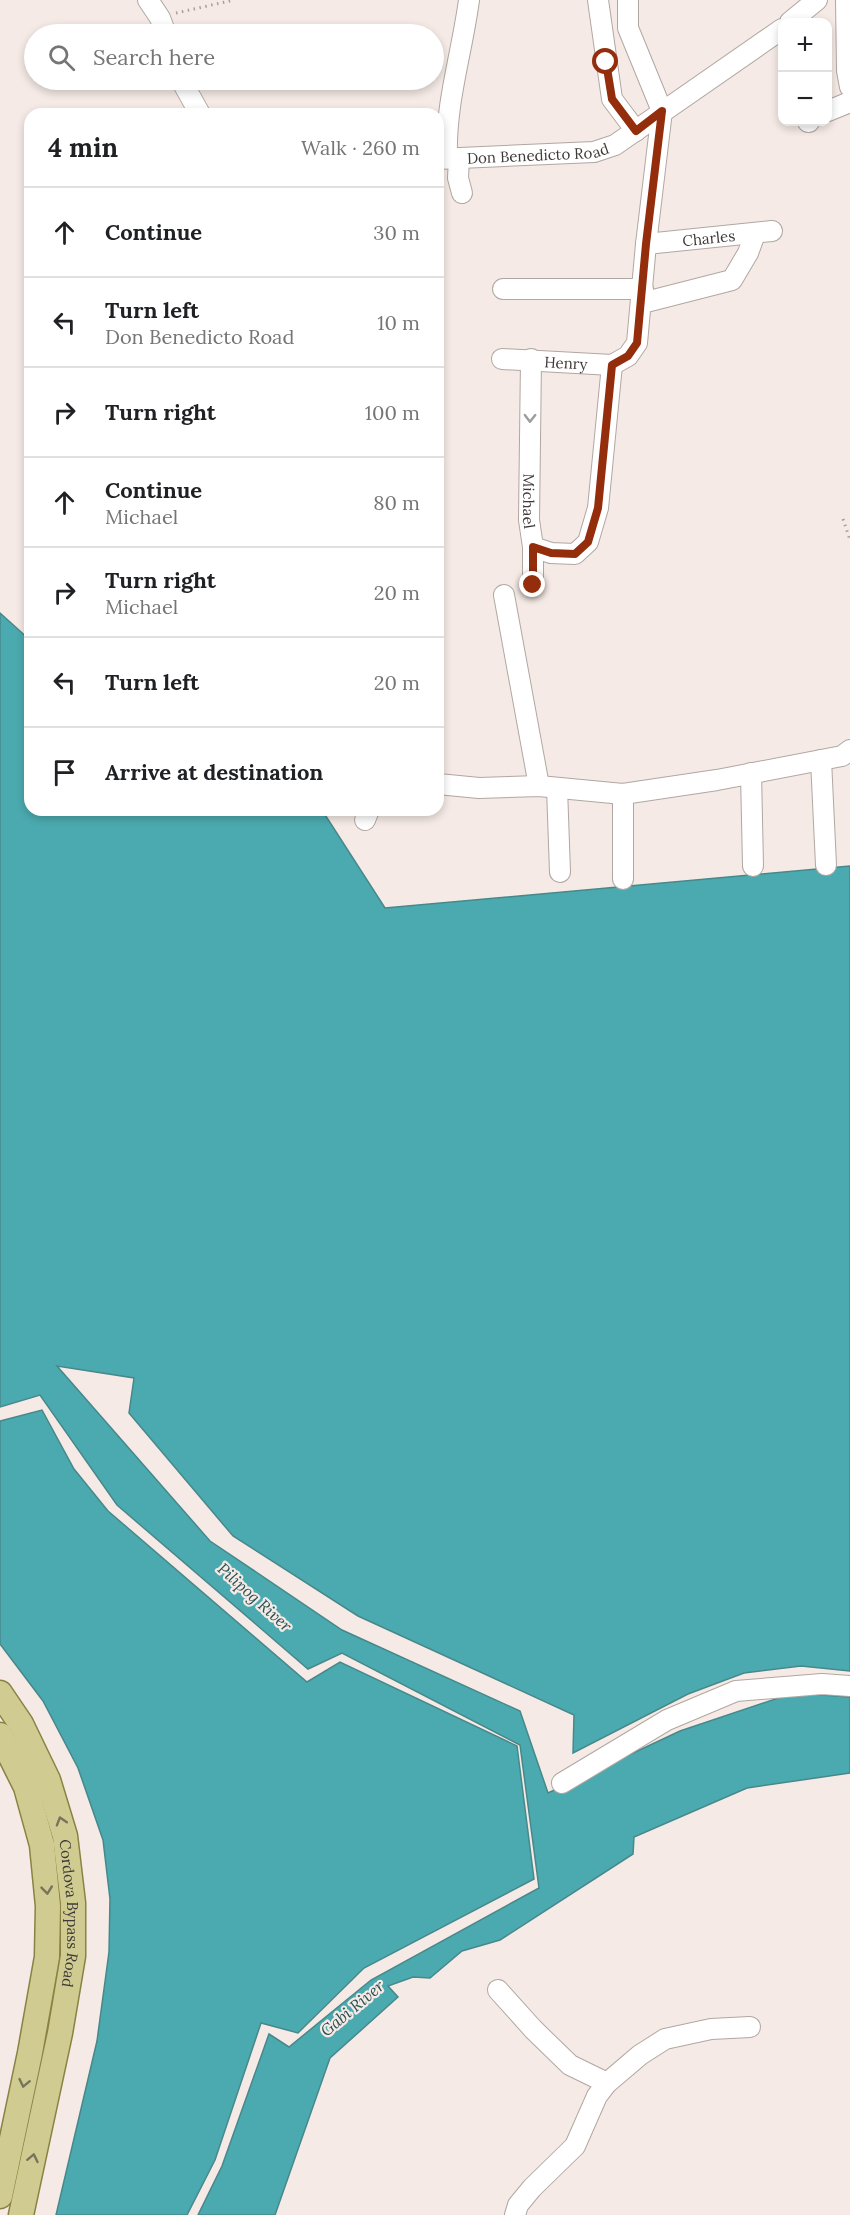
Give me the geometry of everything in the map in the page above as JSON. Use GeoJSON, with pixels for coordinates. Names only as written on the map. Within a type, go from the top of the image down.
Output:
{"type":"FeatureCollection","features":[{"type":"Feature","properties":{"kind":"main road","name":"Cordova Bypass Road"},"geometry":{"type":"LineString","coordinates":[[0,1693],[21,1724],[48,1780],[65,1836],[73,1903],[73,1956],[60,2032],[21,2215]]}},
{"type":"Feature","properties":{"kind":"main road","name":"Cordova Bypass Road"},"geometry":{"type":"LineString","coordinates":[[0,1735],[26,1788],[37,1826],[42,1845],[48,1906],[47,1957],[0,2196]]}},
{"type":"Feature","properties":{"kind":"street"},"geometry":{"type":"LineString","coordinates":[[148,0],[162,24]]}},
{"type":"Feature","properties":{"kind":"street"},"geometry":{"type":"LineString","coordinates":[[462,194],[458,178],[448,158],[446,132],[455,67],[464,33],[469,0]]}},
{"type":"Feature","properties":{"kind":"street"},"geometry":{"type":"LineString","coordinates":[[598,0],[612,99],[636,131]]}},
{"type":"Feature","properties":{"kind":"street"},"geometry":{"type":"LineString","coordinates":[[620,361],[637,343],[662,111],[628,28],[628,0]]}},
{"type":"Feature","properties":{"kind":"street"},"geometry":{"type":"LineString","coordinates":[[795,18],[817,0]]}},
{"type":"Feature","properties":{"kind":"street"},"geometry":{"type":"LineString","coordinates":[[846,0],[847,71],[850,87]]}},
{"type":"Feature","properties":{"kind":"street","name":"Don Benedicto Road"},"geometry":{"type":"LineString","coordinates":[[448,158],[594,152],[615,145],[778,32]]}},
{"type":"Feature","properties":{"kind":"street"},"geometry":{"type":"LineString","coordinates":[[187,90],[197,108]]}},
{"type":"Feature","properties":{"kind":"street"},"geometry":{"type":"LineString","coordinates":[[832,109],[850,102]]}},
{"type":"Feature","properties":{"kind":"street","name":"Charles"},"geometry":{"type":"LineString","coordinates":[[642,296],[732,280],[763,232],[646,244]]}},
{"type":"Feature","properties":{"kind":"street"},"geometry":{"type":"LineString","coordinates":[[503,289],[642,296]]}},
{"type":"Feature","properties":{"kind":"street","name":"Henry"},"geometry":{"type":"LineString","coordinates":[[502,359],[620,361]]}},
{"type":"Feature","properties":{"kind":"street","name":"Michael"},"geometry":{"type":"LineString","coordinates":[[531,359],[529,520],[533,547],[551,553],[575,554],[588,542],[598,508],[620,361]]}},
{"type":"Feature","properties":{"kind":"street"},"geometry":{"type":"LineString","coordinates":[[533,547],[533,585]]}},
{"type":"Feature","properties":{"kind":"street"},"geometry":{"type":"LineString","coordinates":[[504,595],[548,787],[560,872]]}},
{"type":"Feature","properties":{"kind":"street"},"geometry":{"type":"LineString","coordinates":[[444,785],[479,788],[548,787],[623,794],[842,756],[850,750]]}},
{"type":"Feature","properties":{"kind":"street"},"geometry":{"type":"LineString","coordinates":[[821,760],[826,865]]}},
{"type":"Feature","properties":{"kind":"street"},"geometry":{"type":"LineString","coordinates":[[751,773],[753,866]]}},
{"type":"Feature","properties":{"kind":"street"},"geometry":{"type":"LineString","coordinates":[[623,794],[623,879]]}},
{"type":"Feature","properties":{"kind":"street"},"geometry":{"type":"LineString","coordinates":[[562,1784],[667,1720],[736,1691],[822,1684],[850,1686]]}},
{"type":"Feature","properties":{"kind":"street"},"geometry":{"type":"LineString","coordinates":[[498,1990],[532,2029],[570,2065],[607,2083]]}},
{"type":"Feature","properties":{"kind":"street"},"geometry":{"type":"LineString","coordinates":[[515,2215],[518,2205],[532,2188],[575,2146],[597,2096],[607,2083],[640,2055],[665,2039],[711,2029],[750,2027]]}},
{"type":"Feature","properties":{"kind":"path"},"geometry":{"type":"LineString","coordinates":[[166,24],[185,10],[234,0]]}},
{"type":"Feature","properties":{"kind":"path"},"geometry":{"type":"LineString","coordinates":[[843,519],[850,540]]}},
{"type":"Feature","properties":{"kind":"water"},"geometry":{"type":"Polygon","coordinates":[[[0,613],[24,635],[24,816],[326,816],[385,908],[850,866],[850,1671],[801,1666],[744,1673],[688,1694],[573,1753],[574,1715],[358,1616],[233,1536],[129,1413],[134,1378],[57,1366],[210,1541],[342,1630],[520,1711],[548,1793],[680,1731],[793,1693],[850,1697],[850,1773],[747,1788],[634,1837],[633,1854],[500,1940],[462,1951],[430,1978],[413,1977],[388,1986],[398,1997],[330,2058],[275,2215],[198,2215],[222,2166],[269,2034],[289,2047],[371,1980],[539,1888],[520,1745],[342,1653],[308,1669],[117,1505],[40,1395],[0,1407],[0,613]]]}},
{"type":"Feature","properties":{"kind":"water"},"geometry":{"type":"Polygon","coordinates":[[[42,1410],[74,1469],[108,1511],[307,1682],[340,1662],[517,1746],[534,1879],[364,1968],[298,2033],[261,2023],[215,2160],[187,2215],[56,2215],[97,2041],[109,1952],[110,1899],[103,1840],[78,1768],[43,1701],[0,1644],[0,1421],[42,1410]]]}},
{"type":"Feature","properties":{"kind":"route"},"geometry":{"type":"LineString","coordinates":[[533,585],[533,547],[551,553],[575,554],[588,542],[598,508],[612,365],[628,356],[637,343],[662,111],[636,131],[612,99],[606,62]]}},
{"type":"Feature","properties":{"kind":"water label","name":"Pilipog River"},"geometry":{"type":"Point","coordinates":[255,1597]}},
{"type":"Feature","properties":{"kind":"water label","name":"Gabi River"},"geometry":{"type":"Point","coordinates":[352,2008]}}]}
